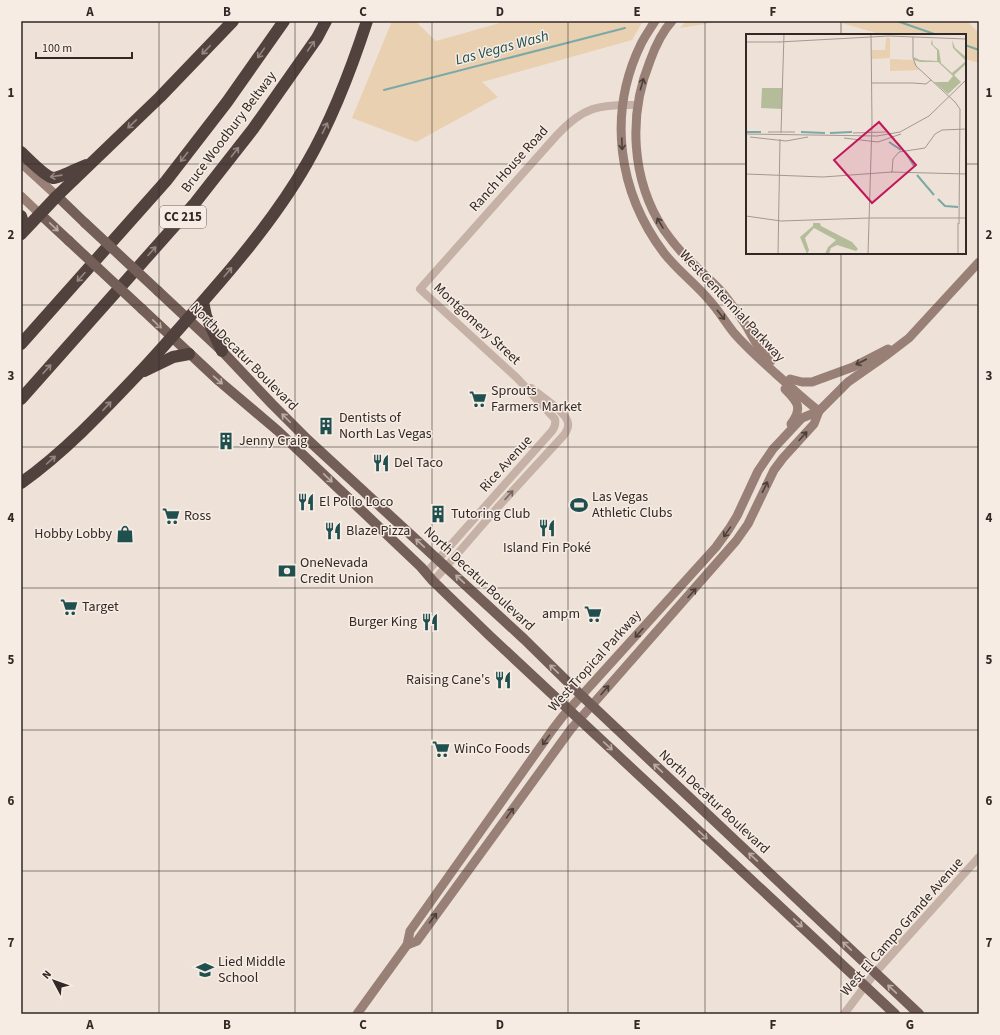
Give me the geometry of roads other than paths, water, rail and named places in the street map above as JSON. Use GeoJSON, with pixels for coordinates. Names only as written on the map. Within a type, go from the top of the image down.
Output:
{"type":"FeatureCollection","features":[{"type":"Feature","properties":{"kind":"highway"},"geometry":{"type":"LineString","coordinates":[[21,234],[57,196],[160,97],[233,21]]}},
{"type":"Feature","properties":{"kind":"highway","name":"Bruce Woodbury Beltway"},"geometry":{"type":"LineString","coordinates":[[21,344],[166,181],[227,102],[284,21]]}},
{"type":"Feature","properties":{"kind":"highway","name":"Bruce Woodbury Beltway"},"geometry":{"type":"LineString","coordinates":[[21,399],[196,203],[253,129],[317,38],[326,21]]}},
{"type":"Feature","properties":{"kind":"highway"},"geometry":{"type":"LineString","coordinates":[[21,483],[45,466],[101,413],[172,338],[265,227],[307,163],[324,131],[338,101],[367,21]]}},
{"type":"Feature","properties":{"kind":"highway"},"geometry":{"type":"LineString","coordinates":[[21,152],[46,175],[52,178],[92,162]]}},
{"type":"Feature","properties":{"kind":"highway"},"geometry":{"type":"LineString","coordinates":[[21,216],[24,226],[21,234]]}},
{"type":"Feature","properties":{"kind":"highway"},"geometry":{"type":"LineString","coordinates":[[203,302],[206,316],[222,351]]}},
{"type":"Feature","properties":{"kind":"highway"},"geometry":{"type":"LineString","coordinates":[[139,373],[173,358],[189,354]]}},
{"type":"Feature","properties":{"kind":"main road","name":"West Centennial Parkway"},"geometry":{"type":"LineString","coordinates":[[655,21],[641,43],[632,65],[626,86],[623,105],[623,159],[632,196],[653,237],[678,270],[697,286],[734,332],[750,349],[807,402],[819,411]]}},
{"type":"Feature","properties":{"kind":"main road","name":"West Centennial Parkway"},"geometry":{"type":"LineString","coordinates":[[672,21],[654,50],[640,89],[637,105],[635,122],[636,135],[640,175],[645,191],[664,230],[675,244],[722,292],[763,353],[815,402],[819,411]]}},
{"type":"Feature","properties":{"kind":"main road","name":"North Decatur Boulevard"},"geometry":{"type":"LineString","coordinates":[[21,163],[222,351],[291,424],[524,639],[582,696],[919,1014]]}},
{"type":"Feature","properties":{"kind":"main road","name":"North Decatur Boulevard"},"geometry":{"type":"LineString","coordinates":[[21,196],[189,354],[282,435],[426,572],[433,581],[491,637],[895,1014]]}},
{"type":"Feature","properties":{"kind":"main road","name":"West Tropical Parkway"},"geometry":{"type":"LineString","coordinates":[[358,1014],[406,945],[410,931],[553,729],[716,547],[737,516],[758,471],[773,449],[802,418],[819,411],[848,382],[909,338],[979,262]]}},
{"type":"Feature","properties":{"kind":"main road"},"geometry":{"type":"LineString","coordinates":[[734,332],[744,350],[795,400],[798,413],[796,418],[773,449]]}},
{"type":"Feature","properties":{"kind":"main road"},"geometry":{"type":"LineString","coordinates":[[790,379],[806,382],[826,377],[853,367],[909,338]]}},
{"type":"Feature","properties":{"kind":"main road","name":"West Tropical Parkway"},"geometry":{"type":"LineString","coordinates":[[406,945],[417,941],[571,729],[736,542],[748,524],[774,470],[814,424],[819,411]]}},
{"type":"Feature","properties":{"kind":"main road"},"geometry":{"type":"LineString","coordinates":[[453,891],[454,884],[463,867],[463,858]]}},
{"type":"Feature","properties":{"kind":"street","name":"Ranch House Road"},"geometry":{"type":"LineString","coordinates":[[420,289],[566,125],[582,113],[596,108],[609,105],[637,105]]}},
{"type":"Feature","properties":{"kind":"street","name":"Montgomery Street"},"geometry":{"type":"LineString","coordinates":[[420,289],[517,378],[555,419],[555,426]]}},
{"type":"Feature","properties":{"kind":"street","name":"Montgomery Street"},"geometry":{"type":"LineString","coordinates":[[517,378],[551,403],[567,419],[568,427],[564,435]]}},
{"type":"Feature","properties":{"kind":"street","name":"Rice Avenue"},"geometry":{"type":"LineString","coordinates":[[426,572],[555,426]]}},
{"type":"Feature","properties":{"kind":"street"},"geometry":{"type":"LineString","coordinates":[[523,464],[560,435],[564,435]]}},
{"type":"Feature","properties":{"kind":"street","name":"Rice Avenue"},"geometry":{"type":"LineString","coordinates":[[433,581],[564,435]]}},
{"type":"Feature","properties":{"kind":"street"},"geometry":{"type":"LineString","coordinates":[[490,501],[497,508]]}},
{"type":"Feature","properties":{"kind":"street","name":"West El Campo Grande Avenue"},"geometry":{"type":"LineString","coordinates":[[844,1014],[875,973],[979,856]]}},
{"type":"Feature","properties":{"kind":"waterway","name":"Las Vegas Wash"},"geometry":{"type":"LineString","coordinates":[[897,21],[934,34]]}},
{"type":"Feature","properties":{"kind":"waterway","name":"Las Vegas Wash"},"geometry":{"type":"LineString","coordinates":[[384,90],[625,28]]}},
{"type":"Feature","properties":{"kind":"waterway","name":"Las Vegas Wash"},"geometry":{"type":"LineString","coordinates":[[966,45],[979,50]]}},
{"type":"Feature","properties":{"kind":"place","name":"Sprouts Farmers Market"},"geometry":{"type":"Point","coordinates":[478,399]}},
{"type":"Feature","properties":{"kind":"place","name":"Dentists of North Las Vegas"},"geometry":{"type":"Point","coordinates":[326,426]}},
{"type":"Feature","properties":{"kind":"place","name":"Jenny Craig"},"geometry":{"type":"Point","coordinates":[226,441]}},
{"type":"Feature","properties":{"kind":"place","name":"Del Taco"},"geometry":{"type":"Point","coordinates":[381,463]}},
{"type":"Feature","properties":{"kind":"place","name":"El Pollo Loco"},"geometry":{"type":"Point","coordinates":[306,502]}},
{"type":"Feature","properties":{"kind":"place","name":"Las Vegas Athletic Clubs"},"geometry":{"type":"Point","coordinates":[579,505]}},
{"type":"Feature","properties":{"kind":"place","name":"Tutoring Club"},"geometry":{"type":"Point","coordinates":[438,514]}},
{"type":"Feature","properties":{"kind":"place","name":"Ross"},"geometry":{"type":"Point","coordinates":[171,516]}},
{"type":"Feature","properties":{"kind":"place","name":"Island Fin Poké"},"geometry":{"type":"Point","coordinates":[547,528]}},
{"type":"Feature","properties":{"kind":"place","name":"Blaze Pizza"},"geometry":{"type":"Point","coordinates":[333,531]}},
{"type":"Feature","properties":{"kind":"place","name":"Hobby Lobby"},"geometry":{"type":"Point","coordinates":[125,534]}},
{"type":"Feature","properties":{"kind":"place","name":"OneNevada Credit Union"},"geometry":{"type":"Point","coordinates":[287,571]}},
{"type":"Feature","properties":{"kind":"place","name":"Target"},"geometry":{"type":"Point","coordinates":[69,607]}},
{"type":"Feature","properties":{"kind":"place","name":"ampm"},"geometry":{"type":"Point","coordinates":[593,614]}},
{"type":"Feature","properties":{"kind":"place","name":"Burger King"},"geometry":{"type":"Point","coordinates":[430,622]}},
{"type":"Feature","properties":{"kind":"place","name":"Raising Cane's"},"geometry":{"type":"Point","coordinates":[503,680]}},
{"type":"Feature","properties":{"kind":"place","name":"WinCo Foods"},"geometry":{"type":"Point","coordinates":[441,749]}},
{"type":"Feature","properties":{"kind":"place","name":"Lied Middle School"},"geometry":{"type":"Point","coordinates":[205,970]}}]}
